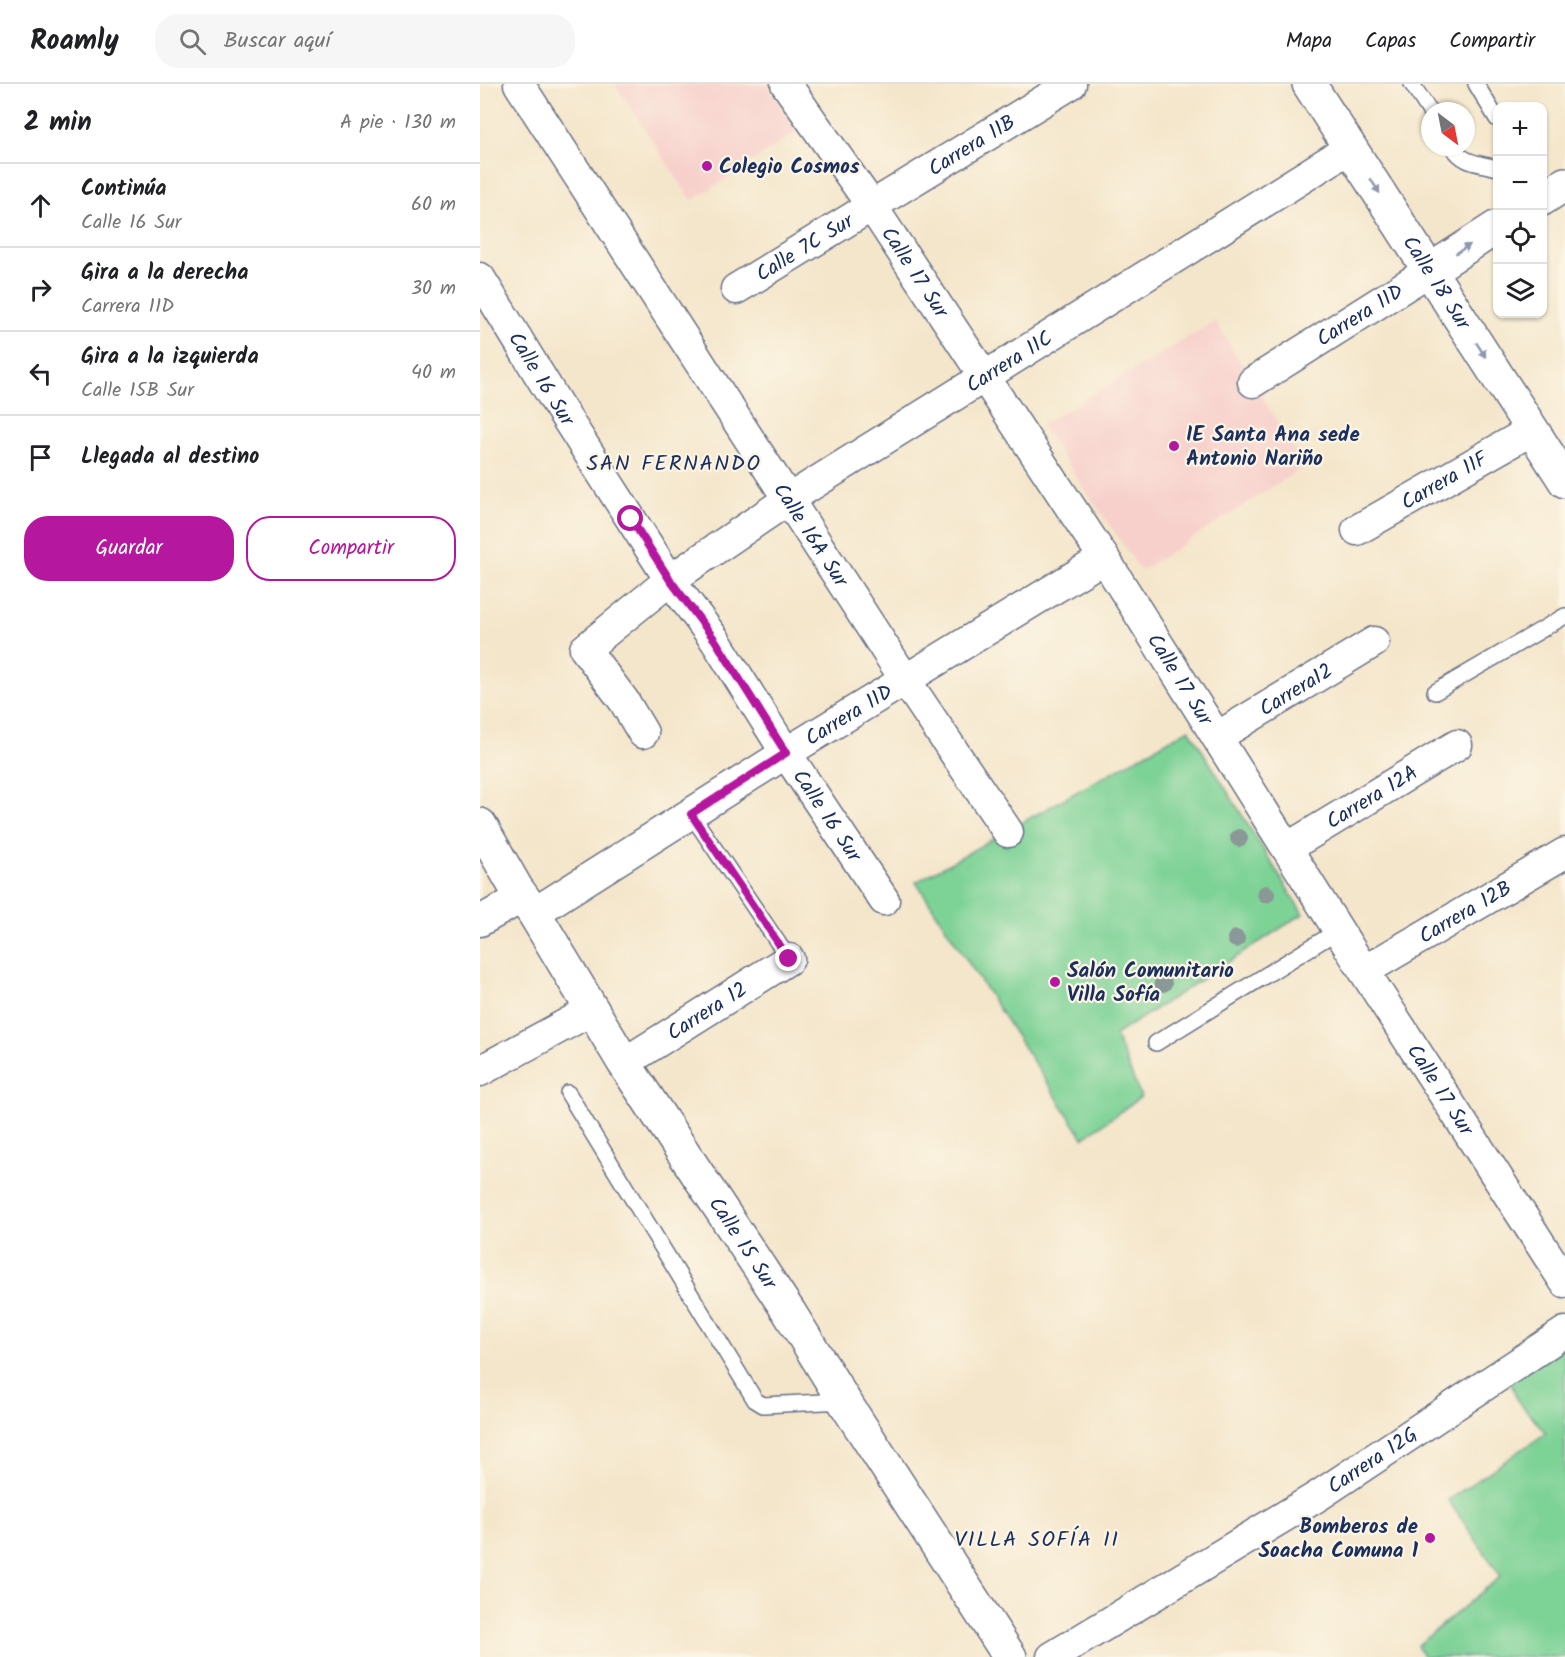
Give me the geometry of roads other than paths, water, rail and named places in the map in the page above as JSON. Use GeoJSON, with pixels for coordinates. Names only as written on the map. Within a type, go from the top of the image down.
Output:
{"type":"FeatureCollection","features":[{"type":"Feature","properties":{"kind":"street","name":"Calle 16A Sur"},"geometry":{"type":"LineString","coordinates":[[519,84],[906,681],[1008,832]]}},
{"type":"Feature","properties":{"kind":"street","name":"Calle 17 Sur"},"geometry":{"type":"LineString","coordinates":[[786,84],[871,205],[1104,558],[1364,971],[1565,1282]]}},
{"type":"Feature","properties":{"kind":"street","name":"Carrera 11B"},"geometry":{"type":"LineString","coordinates":[[871,205],[1071,84]]}},
{"type":"Feature","properties":{"kind":"street","name":"Calle 18 Sur"},"geometry":{"type":"LineString","coordinates":[[1309,84],[1565,481]]}},
{"type":"Feature","properties":{"kind":"street","name":"Carrera 11C"},"geometry":{"type":"LineString","coordinates":[[643,733],[624,702],[585,649],[670,580],[789,499],[1350,148]]}},
{"type":"Feature","properties":{"kind":"street"},"geometry":{"type":"LineString","coordinates":[[1547,196],[1565,184]]}},
{"type":"Feature","properties":{"kind":"street","name":"Calle 7C Sur"},"geometry":{"type":"LineString","coordinates":[[736,289],[871,205]]}},
{"type":"Feature","properties":{"kind":"street","name":"Carrera 11D"},"geometry":{"type":"LineString","coordinates":[[1253,382],[1493,230]]}},
{"type":"Feature","properties":{"kind":"street","name":"Calle 16 Sur"},"geometry":{"type":"LineString","coordinates":[[480,278],[670,580],[715,640],[786,753],[884,900]]}},
{"type":"Feature","properties":{"kind":"street","name":"Carrera 11F"},"geometry":{"type":"LineString","coordinates":[[1357,530],[1532,430]]}},
{"type":"Feature","properties":{"kind":"street","name":"Carrera 11D"},"geometry":{"type":"LineString","coordinates":[[480,921],[529,905],[691,814],[1104,558]]}},
{"type":"Feature","properties":{"kind":"street","name":"Carrera12"},"geometry":{"type":"LineString","coordinates":[[1217,737],[1374,642]]}},
{"type":"Feature","properties":{"kind":"street","name":"Carrera 12A"},"geometry":{"type":"LineString","coordinates":[[1287,848],[1457,745]]}},
{"type":"Feature","properties":{"kind":"street","name":"Calle 15 Sur"},"geometry":{"type":"LineString","coordinates":[[480,825],[624,1063],[789,1312],[1010,1657]]}},
{"type":"Feature","properties":{"kind":"street","name":"Carrera 12B"},"geometry":{"type":"LineString","coordinates":[[1364,971],[1565,853]]}},
{"type":"Feature","properties":{"kind":"street","name":"Carrera 12"},"geometry":{"type":"LineString","coordinates":[[624,1063],[789,959]]}},
{"type":"Feature","properties":{"kind":"street"},"geometry":{"type":"LineString","coordinates":[[480,1071],[592,1010]]}},
{"type":"Feature","properties":{"kind":"street","name":"Carrera 12G"},"geometry":{"type":"LineString","coordinates":[[1052,1657],[1317,1496],[1565,1332]]}},
{"type":"Feature","properties":{"kind":"lane"},"geometry":{"type":"LineString","coordinates":[[1412,84],[1424,102]]}},
{"type":"Feature","properties":{"kind":"lane"},"geometry":{"type":"LineString","coordinates":[[1476,84],[1493,112]]}},
{"type":"Feature","properties":{"kind":"lane"},"geometry":{"type":"LineString","coordinates":[[1458,156],[1467,161],[1493,167]]}},
{"type":"Feature","properties":{"kind":"lane"},"geometry":{"type":"LineString","coordinates":[[1436,692],[1565,616]]}},
{"type":"Feature","properties":{"kind":"lane"},"geometry":{"type":"LineString","coordinates":[[691,814],[789,959]]}},
{"type":"Feature","properties":{"kind":"lane"},"geometry":{"type":"LineString","coordinates":[[1156,1043],[1339,930]]}},
{"type":"Feature","properties":{"kind":"lane"},"geometry":{"type":"LineString","coordinates":[[568,1093],[755,1400],[763,1405],[844,1401]]}},
{"type":"Feature","properties":{"kind":"place","name":"Colegio Cosmos"},"geometry":{"type":"Point","coordinates":[707,166]}},
{"type":"Feature","properties":{"kind":"place","name":"IE Santa Ana sede Antonio Nariño"},"geometry":{"type":"Point","coordinates":[1174,446]}},
{"type":"Feature","properties":{"kind":"place","name":"Salón Comunitario Villa Sofía"},"geometry":{"type":"Point","coordinates":[1055,982]}},
{"type":"Feature","properties":{"kind":"place","name":"Bomberos de Soacha Comuna 1"},"geometry":{"type":"Point","coordinates":[1430,1538]}},
{"type":"Feature","properties":{"kind":"district","name":"SAN FERNANDO"},"geometry":{"type":"Point","coordinates":[674,462]}},
{"type":"Feature","properties":{"kind":"district","name":"VILLA SOFÍA II"},"geometry":{"type":"Point","coordinates":[1037,1538]}}]}
